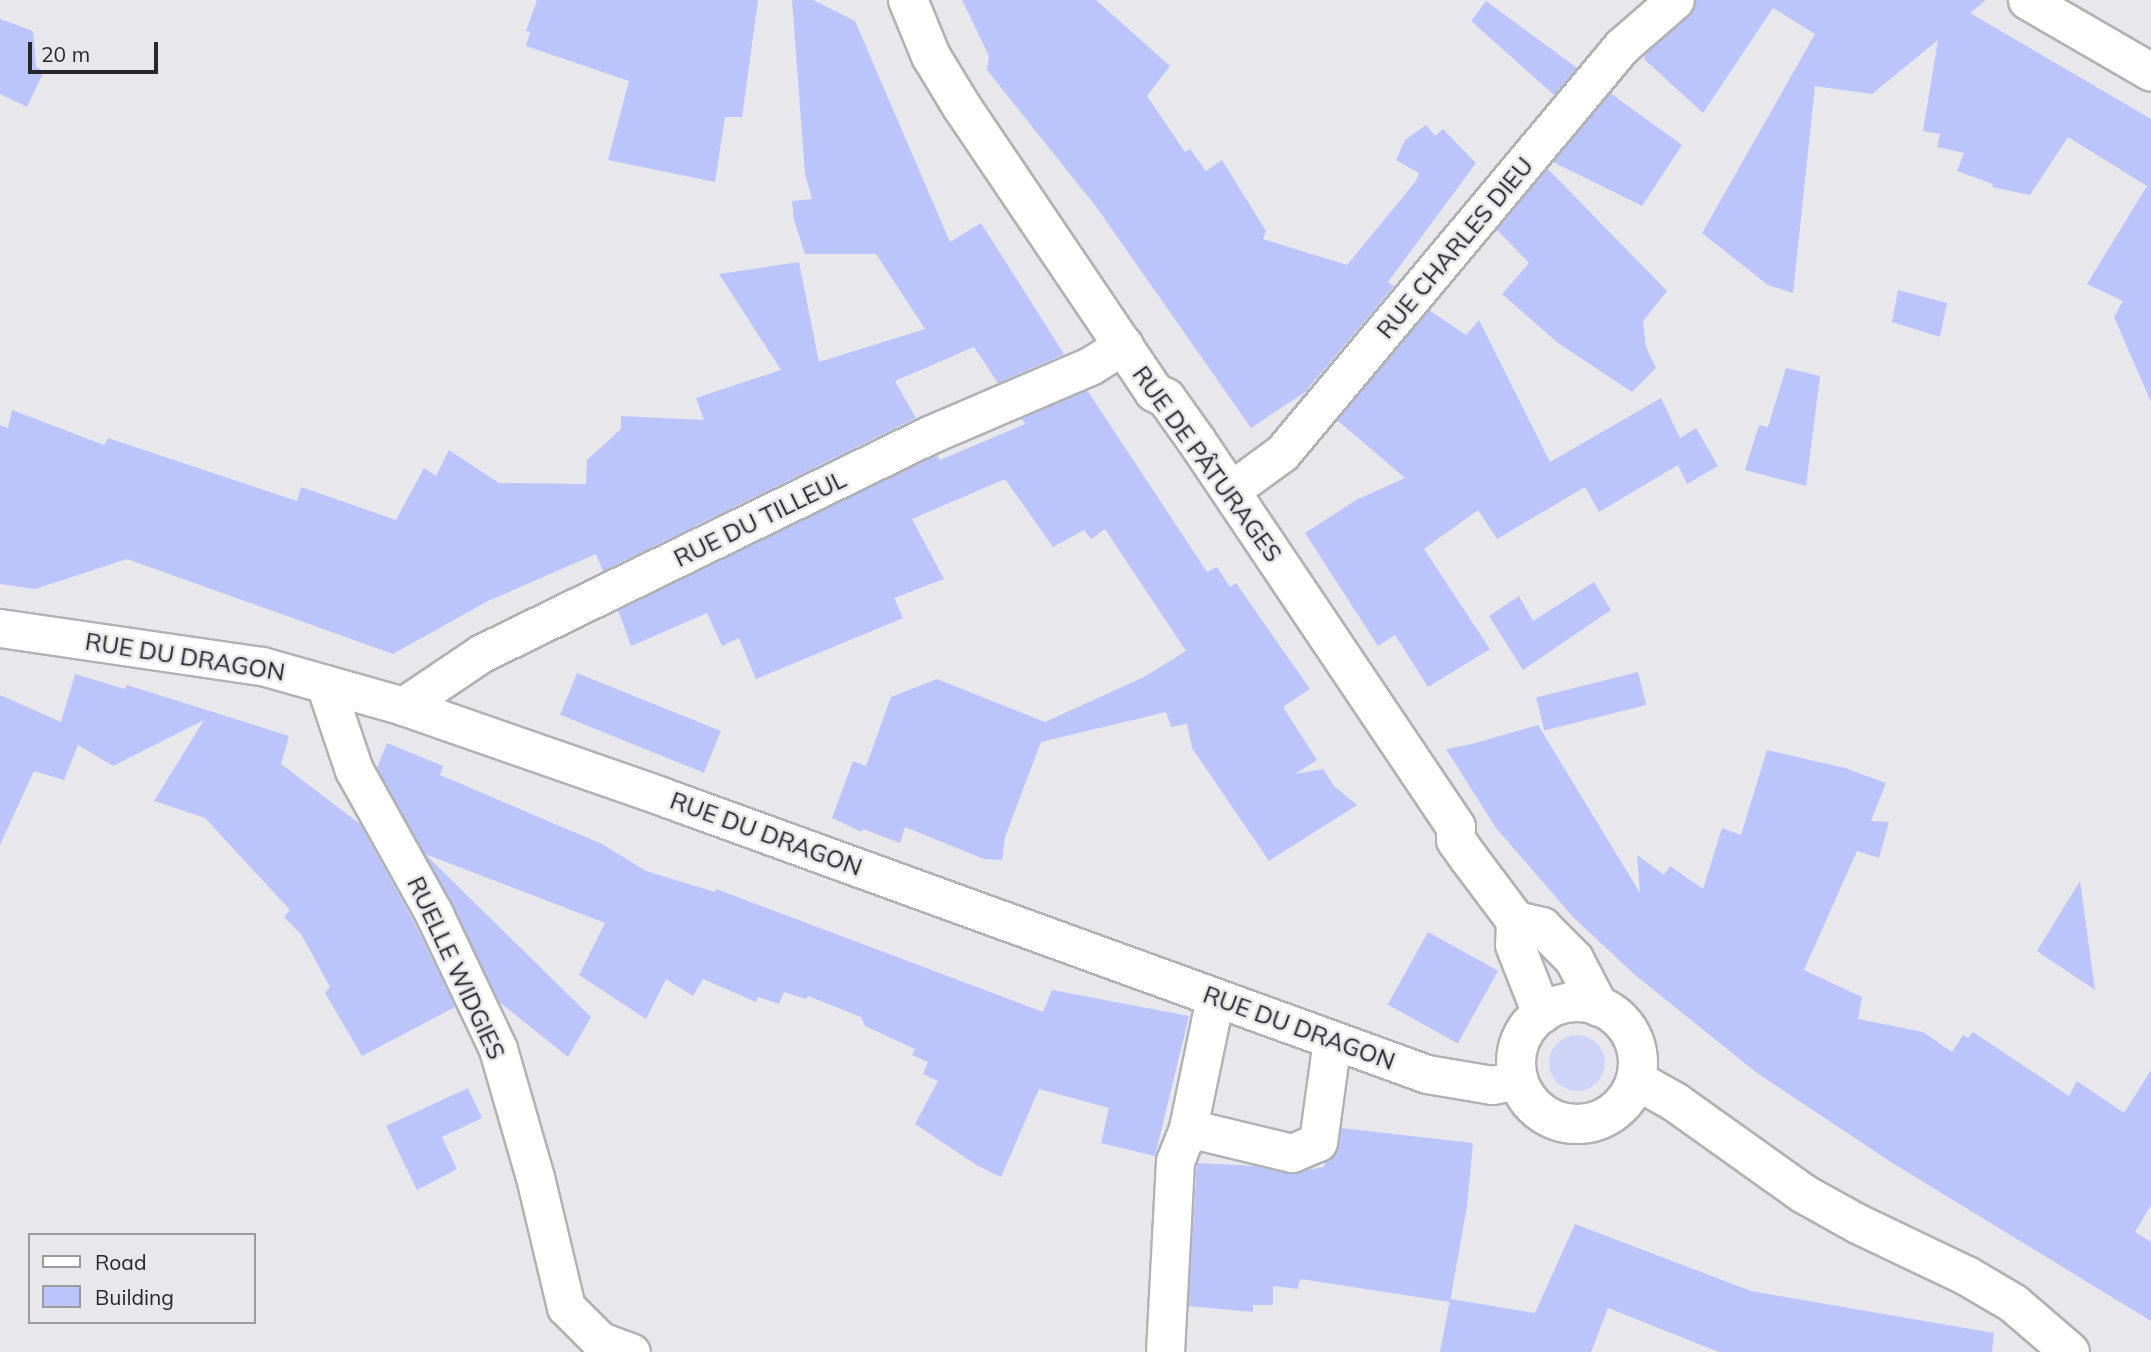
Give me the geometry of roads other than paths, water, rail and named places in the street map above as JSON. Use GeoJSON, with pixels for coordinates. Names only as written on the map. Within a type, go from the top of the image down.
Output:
{"type":"FeatureCollection","features":[{"type":"Feature","properties":{"kind":"street","name":"RUE DE PÂTURAGES"},"geometry":{"type":"LineString","coordinates":[[908,0],[923,41],[946,83],[1154,392],[1166,398],[1230,491],[1455,827],[1457,840],[1516,921]]}},
{"type":"Feature","properties":{"kind":"street","name":"RUE CHARLES DIEU"},"geometry":{"type":"LineString","coordinates":[[1230,491],[1282,453],[1622,46],[1675,0]]}},
{"type":"Feature","properties":{"kind":"street"},"geometry":{"type":"LineString","coordinates":[[2027,0],[2151,72]]}},
{"type":"Feature","properties":{"kind":"street","name":"RUE DU TILLEUL"},"geometry":{"type":"LineString","coordinates":[[403,706],[482,653],[929,435],[1090,366],[1124,345]]}},
{"type":"Feature","properties":{"kind":"street","name":"RUE DU DRAGON"},"geometry":{"type":"LineString","coordinates":[[0,628],[262,666],[403,706],[661,796],[1332,1041],[1444,1079],[1492,1085],[1518,1080]]}},
{"type":"Feature","properties":{"kind":"street","name":"RUELLE WIDGIES"},"geometry":{"type":"LineString","coordinates":[[325,684],[354,770],[434,914],[498,1049],[535,1177],[566,1307],[600,1341],[631,1352]]}},
{"type":"Feature","properties":{"kind":"street"},"geometry":{"type":"LineString","coordinates":[[1542,1014],[1515,945],[1516,921],[1542,927],[1574,960],[1599,1007]]}},
{"type":"Feature","properties":{"kind":"street"},"geometry":{"type":"LineString","coordinates":[[1165,1352],[1175,1161],[1188,1128],[1216,998]]}},
{"type":"Feature","properties":{"kind":"street"},"geometry":{"type":"LineString","coordinates":[[1570,1003],[1599,1007],[1615,1016],[1630,1034],[1637,1056],[1636,1080],[1625,1101],[1611,1114],[1578,1125],[1555,1120],[1539,1111],[1526,1098],[1518,1080],[1516,1059],[1520,1041],[1529,1026],[1542,1014],[1570,1003]]}},
{"type":"Feature","properties":{"kind":"street"},"geometry":{"type":"LineString","coordinates":[[1188,1128],[1292,1153],[1318,1142],[1332,1041]]}},
{"type":"Feature","properties":{"kind":"street"},"geometry":{"type":"LineString","coordinates":[[1636,1080],[1675,1102],[1804,1194],[1998,1293],[2050,1331],[2070,1352]]}}]}
